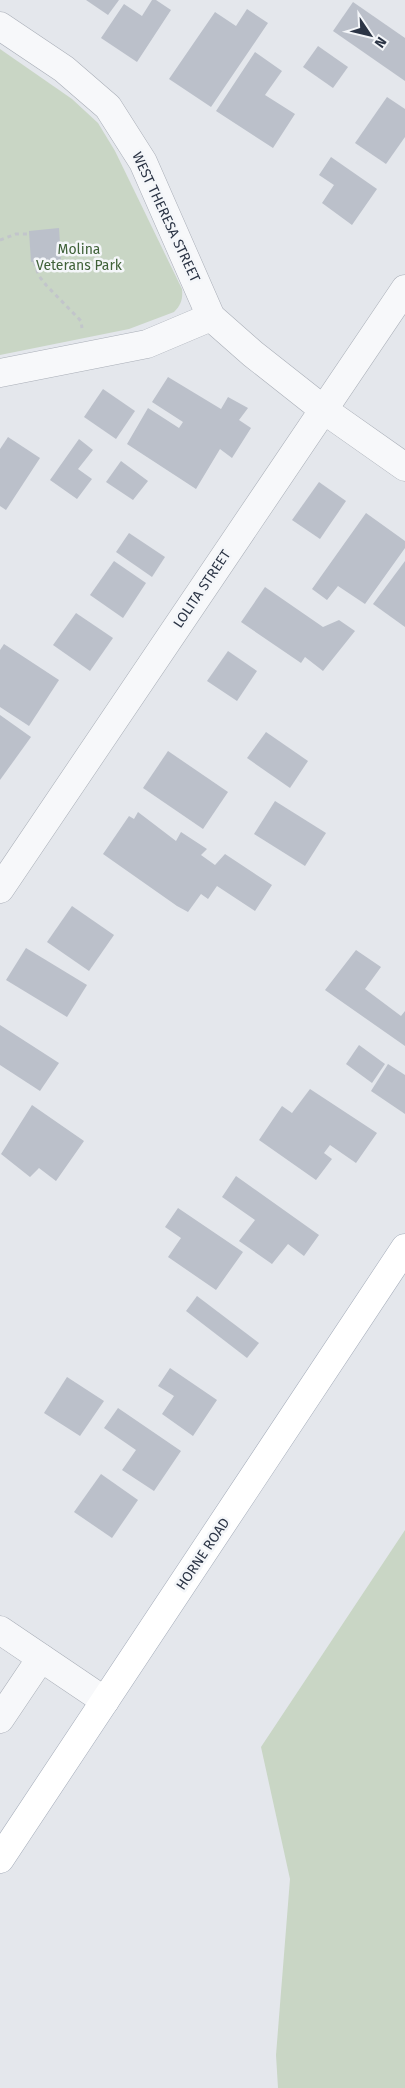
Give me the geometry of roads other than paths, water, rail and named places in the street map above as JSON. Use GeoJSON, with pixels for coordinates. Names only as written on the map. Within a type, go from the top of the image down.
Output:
{"type":"FeatureCollection","features":[{"type":"Feature","properties":{"kind":"main road","name":"HORNE ROAD"},"geometry":{"type":"LineString","coordinates":[[0,1859],[405,1248]]}},
{"type":"Feature","properties":{"kind":"street","name":"WEST THERESA STREET"},"geometry":{"type":"LineString","coordinates":[[0,26],[64,69],[108,108],[143,162],[212,317]]}},
{"type":"Feature","properties":{"kind":"street","name":"LOLITA STREET"},"geometry":{"type":"LineString","coordinates":[[0,889],[405,289]]}},
{"type":"Feature","properties":{"kind":"street"},"geometry":{"type":"LineString","coordinates":[[0,373],[147,344],[212,317],[253,354],[324,410],[405,467]]}},
{"type":"Feature","properties":{"kind":"street"},"geometry":{"type":"LineString","coordinates":[[0,1630],[105,1701]]}},
{"type":"Feature","properties":{"kind":"street"},"geometry":{"type":"LineString","coordinates":[[0,1719],[42,1658]]}},
{"type":"Feature","properties":{"kind":"park label","name":"Molina Veterans Park"},"geometry":{"type":"Point","coordinates":[79,258]}}]}
